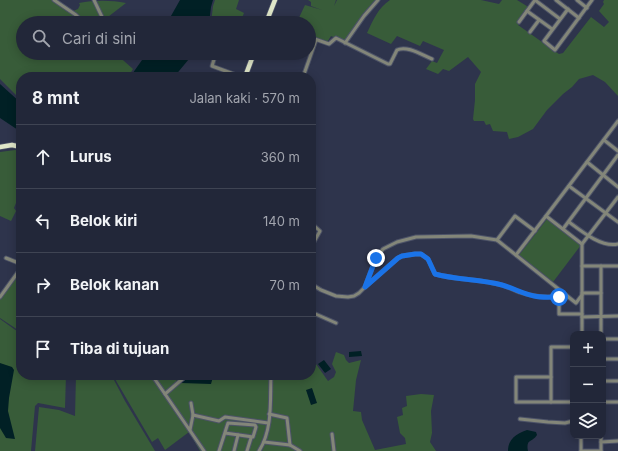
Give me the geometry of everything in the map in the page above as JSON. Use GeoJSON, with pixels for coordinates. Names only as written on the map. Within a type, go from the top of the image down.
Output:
{"type":"FeatureCollection","features":[{"type":"Feature","properties":{"kind":"highway"},"geometry":{"type":"LineString","coordinates":[[268,16],[275,0]]}},
{"type":"Feature","properties":{"kind":"highway"},"geometry":{"type":"LineString","coordinates":[[247,72],[251,60]]}},
{"type":"Feature","properties":{"kind":"highway"},"geometry":{"type":"LineString","coordinates":[[0,147],[16,146]]}},
{"type":"Feature","properties":{"kind":"street"},"geometry":{"type":"LineString","coordinates":[[54,0],[76,16]]}},
{"type":"Feature","properties":{"kind":"street"},"geometry":{"type":"LineString","coordinates":[[94,0],[102,16]]}},
{"type":"Feature","properties":{"kind":"street"},"geometry":{"type":"LineString","coordinates":[[345,43],[364,16],[378,0]]}},
{"type":"Feature","properties":{"kind":"street"},"geometry":{"type":"LineString","coordinates":[[519,22],[535,0],[560,19]]}},
{"type":"Feature","properties":{"kind":"street"},"geometry":{"type":"LineString","coordinates":[[556,0],[579,18]]}},
{"type":"Feature","properties":{"kind":"street"},"geometry":{"type":"LineString","coordinates":[[577,0],[586,8]]}},
{"type":"Feature","properties":{"kind":"street"},"geometry":{"type":"LineString","coordinates":[[568,9],[544,41],[555,50],[592,0]]}},
{"type":"Feature","properties":{"kind":"street"},"geometry":{"type":"LineString","coordinates":[[527,11],[552,29]]}},
{"type":"Feature","properties":{"kind":"street"},"geometry":{"type":"LineString","coordinates":[[530,32],[539,20]]}},
{"type":"Feature","properties":{"kind":"street"},"geometry":{"type":"LineString","coordinates":[[316,40],[329,44],[336,38],[388,64],[390,64],[399,49],[404,49],[432,59]]}},
{"type":"Feature","properties":{"kind":"street"},"geometry":{"type":"LineString","coordinates":[[214,60],[212,66],[228,72]]}},
{"type":"Feature","properties":{"kind":"street"},"geometry":{"type":"LineString","coordinates":[[305,72],[309,60]]}},
{"type":"Feature","properties":{"kind":"street"},"geometry":{"type":"LineString","coordinates":[[516,255],[618,121]]}},
{"type":"Feature","properties":{"kind":"street"},"geometry":{"type":"LineString","coordinates":[[604,140],[618,151]]}},
{"type":"Feature","properties":{"kind":"street"},"geometry":{"type":"LineString","coordinates":[[563,229],[618,156]]}},
{"type":"Feature","properties":{"kind":"street"},"geometry":{"type":"LineString","coordinates":[[587,162],[618,187]]}},
{"type":"Feature","properties":{"kind":"street"},"geometry":{"type":"LineString","coordinates":[[569,186],[618,222]]}},
{"type":"Feature","properties":{"kind":"street"},"geometry":{"type":"LineString","coordinates":[[582,331],[582,244],[618,197]]}},
{"type":"Feature","properties":{"kind":"street"},"geometry":{"type":"LineString","coordinates":[[497,240],[515,216],[535,231]]}},
{"type":"Feature","properties":{"kind":"street"},"geometry":{"type":"LineString","coordinates":[[546,216],[582,244]]}},
{"type":"Feature","properties":{"kind":"street"},"geometry":{"type":"LineString","coordinates":[[569,222],[588,237],[611,244],[618,244]]}},
{"type":"Feature","properties":{"kind":"street"},"geometry":{"type":"LineString","coordinates":[[316,227],[320,231],[316,238]]}},
{"type":"Feature","properties":{"kind":"street"},"geometry":{"type":"LineString","coordinates":[[365,287],[376,258],[384,249],[397,242],[416,237],[471,236],[497,240],[582,307]]}},
{"type":"Feature","properties":{"kind":"street"},"geometry":{"type":"LineString","coordinates":[[316,287],[334,295],[343,297],[354,296],[360,293],[398,258],[421,254],[428,259],[435,274],[502,285],[536,297],[559,297],[559,314],[601,317],[618,316]]}},
{"type":"Feature","properties":{"kind":"street"},"geometry":{"type":"LineString","coordinates":[[6,258],[16,262]]}},
{"type":"Feature","properties":{"kind":"street"},"geometry":{"type":"LineString","coordinates":[[582,266],[618,266]]}},
{"type":"Feature","properties":{"kind":"street"},"geometry":{"type":"LineString","coordinates":[[601,266],[601,331]]}},
{"type":"Feature","properties":{"kind":"street"},"geometry":{"type":"LineString","coordinates":[[0,298],[16,275]]}},
{"type":"Feature","properties":{"kind":"street"},"geometry":{"type":"LineString","coordinates":[[582,294],[601,293]]}},
{"type":"Feature","properties":{"kind":"street"},"geometry":{"type":"LineString","coordinates":[[576,303],[582,294]]}},
{"type":"Feature","properties":{"kind":"street"},"geometry":{"type":"LineString","coordinates":[[316,314],[336,323]]}},
{"type":"Feature","properties":{"kind":"street"},"geometry":{"type":"LineString","coordinates":[[606,339],[618,339]]}},
{"type":"Feature","properties":{"kind":"street"},"geometry":{"type":"LineString","coordinates":[[551,402],[551,347],[570,347]]}},
{"type":"Feature","properties":{"kind":"street"},"geometry":{"type":"LineString","coordinates":[[606,359],[618,359]]}},
{"type":"Feature","properties":{"kind":"street"},"geometry":{"type":"LineString","coordinates":[[551,377],[516,377],[516,402],[570,402]]}},
{"type":"Feature","properties":{"kind":"street"},"geometry":{"type":"LineString","coordinates":[[155,380],[204,451]]}},
{"type":"Feature","properties":{"kind":"street"},"geometry":{"type":"LineString","coordinates":[[165,394],[181,380]]}},
{"type":"Feature","properties":{"kind":"street"},"geometry":{"type":"LineString","coordinates":[[259,451],[264,442],[268,423],[271,380]]}},
{"type":"Feature","properties":{"kind":"street"},"geometry":{"type":"LineString","coordinates":[[606,381],[618,381]]}},
{"type":"Feature","properties":{"kind":"street"},"geometry":{"type":"LineString","coordinates":[[606,402],[618,402]]}},
{"type":"Feature","properties":{"kind":"street"},"geometry":{"type":"LineString","coordinates":[[190,430],[193,415],[191,403]]}},
{"type":"Feature","properties":{"kind":"street"},"geometry":{"type":"LineString","coordinates":[[269,414],[284,416],[287,418],[290,446]]}},
{"type":"Feature","properties":{"kind":"street"},"geometry":{"type":"LineString","coordinates":[[193,415],[220,421],[225,417],[268,423]]}},
{"type":"Feature","properties":{"kind":"street"},"geometry":{"type":"LineString","coordinates":[[520,420],[559,423],[570,421]]}},
{"type":"Feature","properties":{"kind":"street"},"geometry":{"type":"LineString","coordinates":[[219,451],[229,422],[255,425],[254,437],[251,438],[247,451]]}},
{"type":"Feature","properties":{"kind":"street"},"geometry":{"type":"LineString","coordinates":[[225,433],[251,438]]}},
{"type":"Feature","properties":{"kind":"street"},"geometry":{"type":"LineString","coordinates":[[332,434],[334,451]]}},
{"type":"Feature","properties":{"kind":"street"},"geometry":{"type":"LineString","coordinates":[[234,451],[238,435]]}},
{"type":"Feature","properties":{"kind":"street"},"geometry":{"type":"LineString","coordinates":[[581,439],[581,451],[601,451],[601,442],[618,441]]}},
{"type":"Feature","properties":{"kind":"street"},"geometry":{"type":"LineString","coordinates":[[264,442],[290,446],[300,451]]}},
{"type":"Feature","properties":{"kind":"green space"},"geometry":{"type":"Polygon","coordinates":[[[0,0],[56,0],[73,11],[78,9],[80,5],[79,3],[85,2],[108,1],[126,3],[109,16],[16,16],[16,60],[123,60],[133,69],[131,72],[16,72],[16,95],[0,79],[0,0]]]}},
{"type":"Feature","properties":{"kind":"green space"},"geometry":{"type":"Polygon","coordinates":[[[215,0],[239,0],[236,9],[244,13],[243,16],[212,16],[215,0]]]}},
{"type":"Feature","properties":{"kind":"green space"},"geometry":{"type":"Polygon","coordinates":[[[308,0],[336,0],[334,6],[337,0],[375,0],[362,15],[344,42],[331,36],[326,44],[316,39],[316,16],[300,16],[305,5],[322,10],[311,6],[311,2],[308,0]]]}},
{"type":"Feature","properties":{"kind":"green space"},"geometry":{"type":"Polygon","coordinates":[[[390,0],[481,0],[499,4],[502,0],[517,0],[530,8],[518,25],[559,54],[563,53],[591,17],[604,27],[609,22],[599,11],[604,4],[604,0],[618,0],[618,96],[605,82],[593,75],[579,79],[547,110],[533,129],[518,137],[509,139],[507,132],[493,131],[490,124],[486,125],[484,121],[474,121],[473,119],[475,84],[481,72],[468,57],[449,71],[443,69],[438,74],[426,69],[432,61],[437,63],[444,50],[423,41],[420,46],[397,36],[391,44],[367,33],[379,11],[390,0]]]}},
{"type":"Feature","properties":{"kind":"green space"},"geometry":{"type":"Polygon","coordinates":[[[16,150],[16,203],[14,208],[16,211],[11,221],[0,216],[0,152],[16,150]]]}},
{"type":"Feature","properties":{"kind":"green space"},"geometry":{"type":"Polygon","coordinates":[[[547,219],[581,245],[553,282],[519,255],[547,219]]]}},
{"type":"Feature","properties":{"kind":"green space"},"geometry":{"type":"Polygon","coordinates":[[[16,278],[16,329],[0,318],[0,299],[16,278]]]}},
{"type":"Feature","properties":{"kind":"green space"},"geometry":{"type":"Polygon","coordinates":[[[0,319],[16,330],[16,380],[66,380],[65,408],[38,403],[35,406],[31,451],[0,451],[0,319]]]}},
{"type":"Feature","properties":{"kind":"green space"},"geometry":{"type":"Polygon","coordinates":[[[336,352],[344,355],[349,363],[361,360],[356,380],[353,411],[361,412],[362,420],[375,450],[406,444],[405,438],[400,433],[397,417],[403,415],[402,408],[407,406],[406,396],[421,394],[434,395],[431,411],[432,433],[430,442],[436,451],[262,451],[267,440],[273,398],[272,380],[316,380],[316,364],[328,381],[334,377],[336,372],[332,364],[336,352]]]}},
{"type":"Feature","properties":{"kind":"green space"},"geometry":{"type":"Polygon","coordinates":[[[76,380],[114,380],[155,451],[35,451],[39,407],[59,410],[75,416],[76,380]]]}},
{"type":"Feature","properties":{"kind":"green space"},"geometry":{"type":"Polygon","coordinates":[[[116,380],[270,380],[267,424],[265,433],[257,451],[200,451],[189,432],[165,450],[158,438],[152,442],[116,380]]]}},
{"type":"Feature","properties":{"kind":"shaded area"},"geometry":{"type":"Polygon","coordinates":[[[180,0],[213,0],[210,16],[171,16],[180,0]]]}},
{"type":"Feature","properties":{"kind":"shaded area"},"geometry":{"type":"Polygon","coordinates":[[[142,60],[188,60],[178,72],[134,72],[142,60]]]}},
{"type":"Feature","properties":{"kind":"shaded area"},"geometry":{"type":"Polygon","coordinates":[[[0,84],[16,98],[16,129],[0,118],[0,84]]]}},
{"type":"Feature","properties":{"kind":"shaded area"},"geometry":{"type":"Polygon","coordinates":[[[361,351],[362,356],[349,357],[349,352],[361,351]]]}},
{"type":"Feature","properties":{"kind":"shaded area"},"geometry":{"type":"Polygon","coordinates":[[[324,360],[331,369],[325,373],[318,364],[324,360]]]}},
{"type":"Feature","properties":{"kind":"shaded area"},"geometry":{"type":"Polygon","coordinates":[[[0,363],[12,367],[14,370],[8,411],[15,439],[6,438],[0,428],[0,363]]]}},
{"type":"Feature","properties":{"kind":"shaded area"},"geometry":{"type":"Polygon","coordinates":[[[212,380],[211,384],[181,383],[177,381],[212,380]]]}},
{"type":"Feature","properties":{"kind":"shaded area"},"geometry":{"type":"Polygon","coordinates":[[[312,388],[317,403],[311,405],[306,390],[312,388]]]}},
{"type":"Feature","properties":{"kind":"shaded area"},"geometry":{"type":"Polygon","coordinates":[[[527,430],[536,432],[537,435],[529,442],[528,451],[508,451],[511,440],[519,433],[527,430]]]}},
{"type":"Feature","properties":{"kind":"route"},"geometry":{"type":"LineString","coordinates":[[376,258],[365,287],[398,258],[402,256],[421,254],[428,259],[435,274],[502,285],[536,297],[559,297]]}}]}
